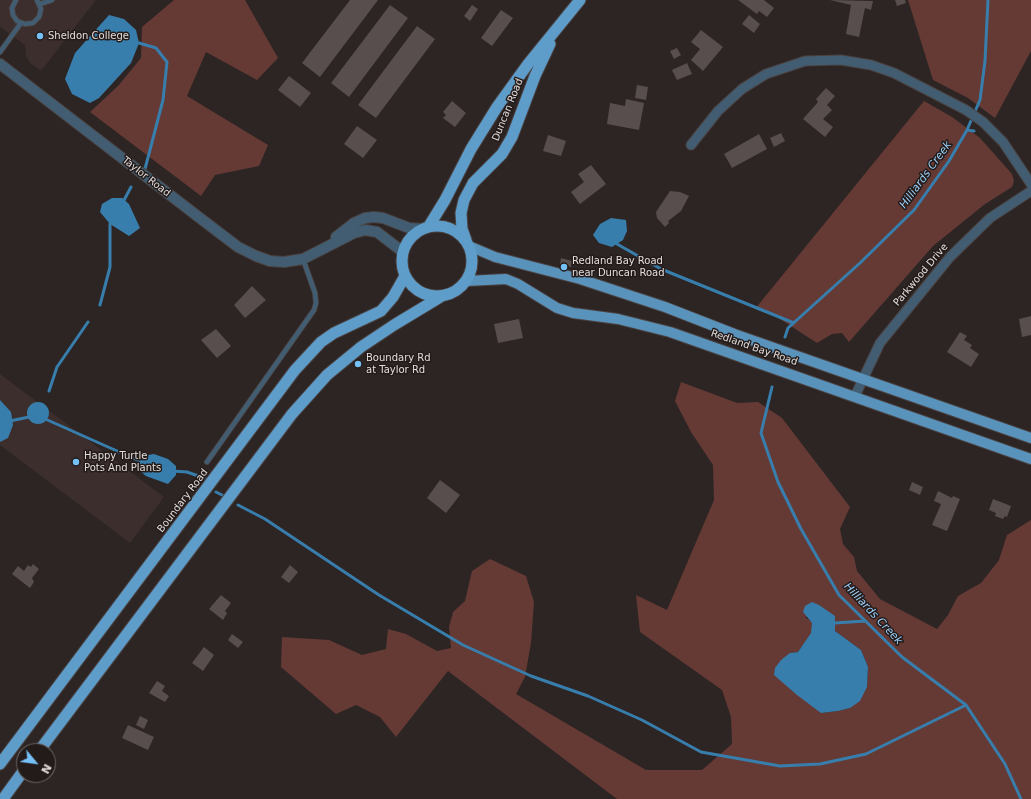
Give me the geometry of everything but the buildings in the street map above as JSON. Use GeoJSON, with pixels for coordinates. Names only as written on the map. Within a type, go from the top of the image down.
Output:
{"type":"FeatureCollection","features":[{"type":"Feature","properties":{"kind":"highway","name":"Duncan Road"},"geometry":{"type":"LineString","coordinates":[[426,227],[445,200],[471,149],[497,107],[528,64],[577,4]]}},
{"type":"Feature","properties":{"kind":"highway","name":"Duncan Road"},"geometry":{"type":"LineString","coordinates":[[468,243],[462,229],[461,212],[469,189],[506,148],[550,43],[577,4]]}},
{"type":"Feature","properties":{"kind":"highway"},"geometry":{"type":"LineString","coordinates":[[45,743],[292,414],[327,375],[361,347],[442,296],[456,291],[467,281],[473,264],[468,243],[459,233],[450,228],[440,226],[426,227],[410,238],[403,252],[402,260],[405,276],[410,284],[420,292],[433,296],[442,296]]}},
{"type":"Feature","properties":{"kind":"highway","name":"Boundary Road"},"geometry":{"type":"LineString","coordinates":[[0,764],[294,370],[308,354],[334,334],[381,311],[393,297],[405,276]]}},
{"type":"Feature","properties":{"kind":"highway"},"geometry":{"type":"LineString","coordinates":[[3,799],[16,781]]}},
{"type":"Feature","properties":{"kind":"main road","name":"Redland Bay Road"},"geometry":{"type":"LineString","coordinates":[[468,243],[495,257],[580,280],[665,307],[737,335],[1031,438]]}},
{"type":"Feature","properties":{"kind":"main road","name":"Redland Bay Road"},"geometry":{"type":"LineString","coordinates":[[467,281],[506,279],[518,284],[557,308],[573,313],[624,320],[670,332],[1031,458]]}},
{"type":"Feature","properties":{"kind":"street"},"geometry":{"type":"LineString","coordinates":[[691,145],[718,112],[742,90],[766,74],[805,61],[841,60],[871,65],[913,82],[966,110],[984,122],[1003,142],[1031,184]]}},
{"type":"Feature","properties":{"kind":"street","name":"Taylor Road"},"geometry":{"type":"LineString","coordinates":[[0,64],[238,247],[256,256],[270,261],[284,262],[303,259],[354,233],[365,230],[377,232],[403,252]]}},
{"type":"Feature","properties":{"kind":"street","name":"Parkwood Drive"},"geometry":{"type":"LineString","coordinates":[[856,396],[880,343],[950,257],[990,218],[1031,191]]}},
{"type":"Feature","properties":{"kind":"street","name":"Taylor Road"},"geometry":{"type":"LineString","coordinates":[[303,259],[331,242],[354,223],[365,218],[383,218],[410,228],[426,227]]}},
{"type":"Feature","properties":{"kind":"lane"},"geometry":{"type":"LineString","coordinates":[[15,0],[12,8],[13,15],[21,23],[29,24],[36,20],[40,13],[38,2],[52,0]]}},
{"type":"Feature","properties":{"kind":"lane"},"geometry":{"type":"LineString","coordinates":[[0,52],[21,23]]}},
{"type":"Feature","properties":{"kind":"lane"},"geometry":{"type":"LineString","coordinates":[[207,462],[314,310],[316,302],[303,259]]}},
{"type":"Feature","properties":{"kind":"shaded area","name":"Sheldon College"},"geometry":{"type":"Polygon","coordinates":[[[0,0],[96,0],[41,71],[30,63],[26,56],[25,45],[0,27],[0,0]]]}},
{"type":"Feature","properties":{"kind":"shaded area"},"geometry":{"type":"Polygon","coordinates":[[[174,0],[245,0],[278,58],[257,80],[206,52],[187,96],[268,145],[259,166],[215,175],[201,196],[90,112],[118,86],[141,58],[142,27],[174,0]]]}},
{"type":"Feature","properties":{"kind":"shaded area"},"geometry":{"type":"Polygon","coordinates":[[[908,0],[1031,0],[1031,51],[995,118],[968,98],[933,80],[908,0]]]}},
{"type":"Feature","properties":{"kind":"shaded area"},"geometry":{"type":"Polygon","coordinates":[[[924,101],[952,117],[980,138],[1012,174],[1014,181],[1012,187],[985,204],[933,246],[849,342],[842,333],[832,334],[817,343],[777,317],[755,309],[924,101]]]}},
{"type":"Feature","properties":{"kind":"shaded area"},"geometry":{"type":"Polygon","coordinates":[[[0,374],[164,497],[130,543],[0,445],[0,374]]]}},
{"type":"Feature","properties":{"kind":"shaded area"},"geometry":{"type":"Polygon","coordinates":[[[681,382],[737,403],[758,402],[782,418],[850,507],[840,529],[843,544],[854,557],[857,571],[880,599],[937,629],[948,615],[958,596],[981,583],[999,560],[1007,535],[1031,520],[1031,799],[617,799],[448,671],[396,737],[380,717],[356,705],[336,714],[281,667],[282,637],[329,640],[362,655],[386,649],[388,629],[406,634],[437,651],[451,648],[449,627],[453,612],[465,601],[472,571],[490,559],[526,576],[534,602],[531,643],[525,677],[516,694],[646,770],[702,770],[732,744],[731,717],[722,690],[640,632],[636,595],[667,610],[714,500],[713,465],[691,432],[675,401],[681,382]],[[835,616],[805,617],[812,622],[812,633],[798,652],[790,653],[821,713],[850,708],[867,687],[868,667],[861,650],[835,631],[835,616]]]}},
{"type":"Feature","properties":{"kind":"water"},"geometry":{"type":"Polygon","coordinates":[[[109,15],[124,19],[136,30],[139,43],[131,63],[99,98],[90,103],[72,94],[65,79],[75,53],[109,15]]]}},
{"type":"Feature","properties":{"kind":"water"},"geometry":{"type":"Polygon","coordinates":[[[112,198],[122,198],[129,204],[140,228],[129,236],[110,224],[100,212],[102,204],[112,198]]]}},
{"type":"Feature","properties":{"kind":"water"},"geometry":{"type":"Polygon","coordinates":[[[611,218],[626,220],[627,231],[623,240],[612,247],[599,243],[593,235],[600,224],[611,218]]]}},
{"type":"Feature","properties":{"kind":"water"},"geometry":{"type":"Polygon","coordinates":[[[0,400],[11,412],[13,425],[8,438],[0,442],[0,400]]]}},
{"type":"Feature","properties":{"kind":"water"},"geometry":{"type":"Polygon","coordinates":[[[38,402],[46,405],[49,413],[46,421],[38,424],[30,421],[27,413],[30,405],[38,402]]]}},
{"type":"Feature","properties":{"kind":"water"},"geometry":{"type":"Polygon","coordinates":[[[154,454],[168,459],[176,466],[176,475],[168,484],[146,476],[140,471],[140,462],[148,455],[154,454]]]}},
{"type":"Feature","properties":{"kind":"water"},"geometry":{"type":"Polygon","coordinates":[[[812,602],[835,616],[835,631],[861,650],[868,667],[867,687],[860,701],[850,708],[821,713],[774,675],[775,668],[781,660],[790,653],[798,652],[811,633],[812,623],[803,612],[805,606],[812,602]]]}},
{"type":"Feature","properties":{"kind":"waterway","name":"Hilliards Creek"},"geometry":{"type":"LineString","coordinates":[[785,337],[788,328],[860,263],[914,210],[949,161],[967,130],[980,100],[985,61],[988,0]]}},
{"type":"Feature","properties":{"kind":"waterway"},"geometry":{"type":"LineString","coordinates":[[139,43],[156,48],[167,62],[163,100],[145,169]]}},
{"type":"Feature","properties":{"kind":"waterway","name":"Hilliards Creek"},"geometry":{"type":"LineString","coordinates":[[967,130],[974,131]]}},
{"type":"Feature","properties":{"kind":"waterway"},"geometry":{"type":"LineString","coordinates":[[122,204],[131,187]]}},
{"type":"Feature","properties":{"kind":"waterway"},"geometry":{"type":"LineString","coordinates":[[100,305],[110,267],[110,224],[112,220]]}},
{"type":"Feature","properties":{"kind":"waterway"},"geometry":{"type":"LineString","coordinates":[[617,244],[661,269],[794,323]]}},
{"type":"Feature","properties":{"kind":"waterway"},"geometry":{"type":"LineString","coordinates":[[49,391],[57,367],[88,322]]}},
{"type":"Feature","properties":{"kind":"waterway","name":"Hilliards Creek"},"geometry":{"type":"LineString","coordinates":[[772,387],[761,433],[778,482],[801,529],[839,595],[902,657],[966,705],[1005,764],[1021,799]]}},
{"type":"Feature","properties":{"kind":"waterway"},"geometry":{"type":"LineString","coordinates":[[10,421],[29,417]]}},
{"type":"Feature","properties":{"kind":"waterway"},"geometry":{"type":"LineString","coordinates":[[43,418],[144,463]]}},
{"type":"Feature","properties":{"kind":"waterway"},"geometry":{"type":"LineString","coordinates":[[172,471],[187,472],[204,478]]}},
{"type":"Feature","properties":{"kind":"waterway"},"geometry":{"type":"LineString","coordinates":[[216,492],[224,496]]}},
{"type":"Feature","properties":{"kind":"waterway"},"geometry":{"type":"LineString","coordinates":[[238,505],[265,519],[379,595],[463,645],[531,676],[588,696],[642,720],[701,752],[780,766],[820,764],[866,754],[966,705]]}},
{"type":"Feature","properties":{"kind":"waterway"},"geometry":{"type":"LineString","coordinates":[[835,623],[865,621]]}},
{"type":"Feature","properties":{"kind":"place","name":"Sheldon College"},"geometry":{"type":"Point","coordinates":[40,36]}},
{"type":"Feature","properties":{"kind":"place","name":"Redland Bay Road near Duncan Road"},"geometry":{"type":"Point","coordinates":[564,267]}},
{"type":"Feature","properties":{"kind":"place","name":"Boundary Rd at Taylor Rd"},"geometry":{"type":"Point","coordinates":[358,364]}},
{"type":"Feature","properties":{"kind":"place","name":"Happy Turtle Pots And Plants"},"geometry":{"type":"Point","coordinates":[76,462]}}]}
